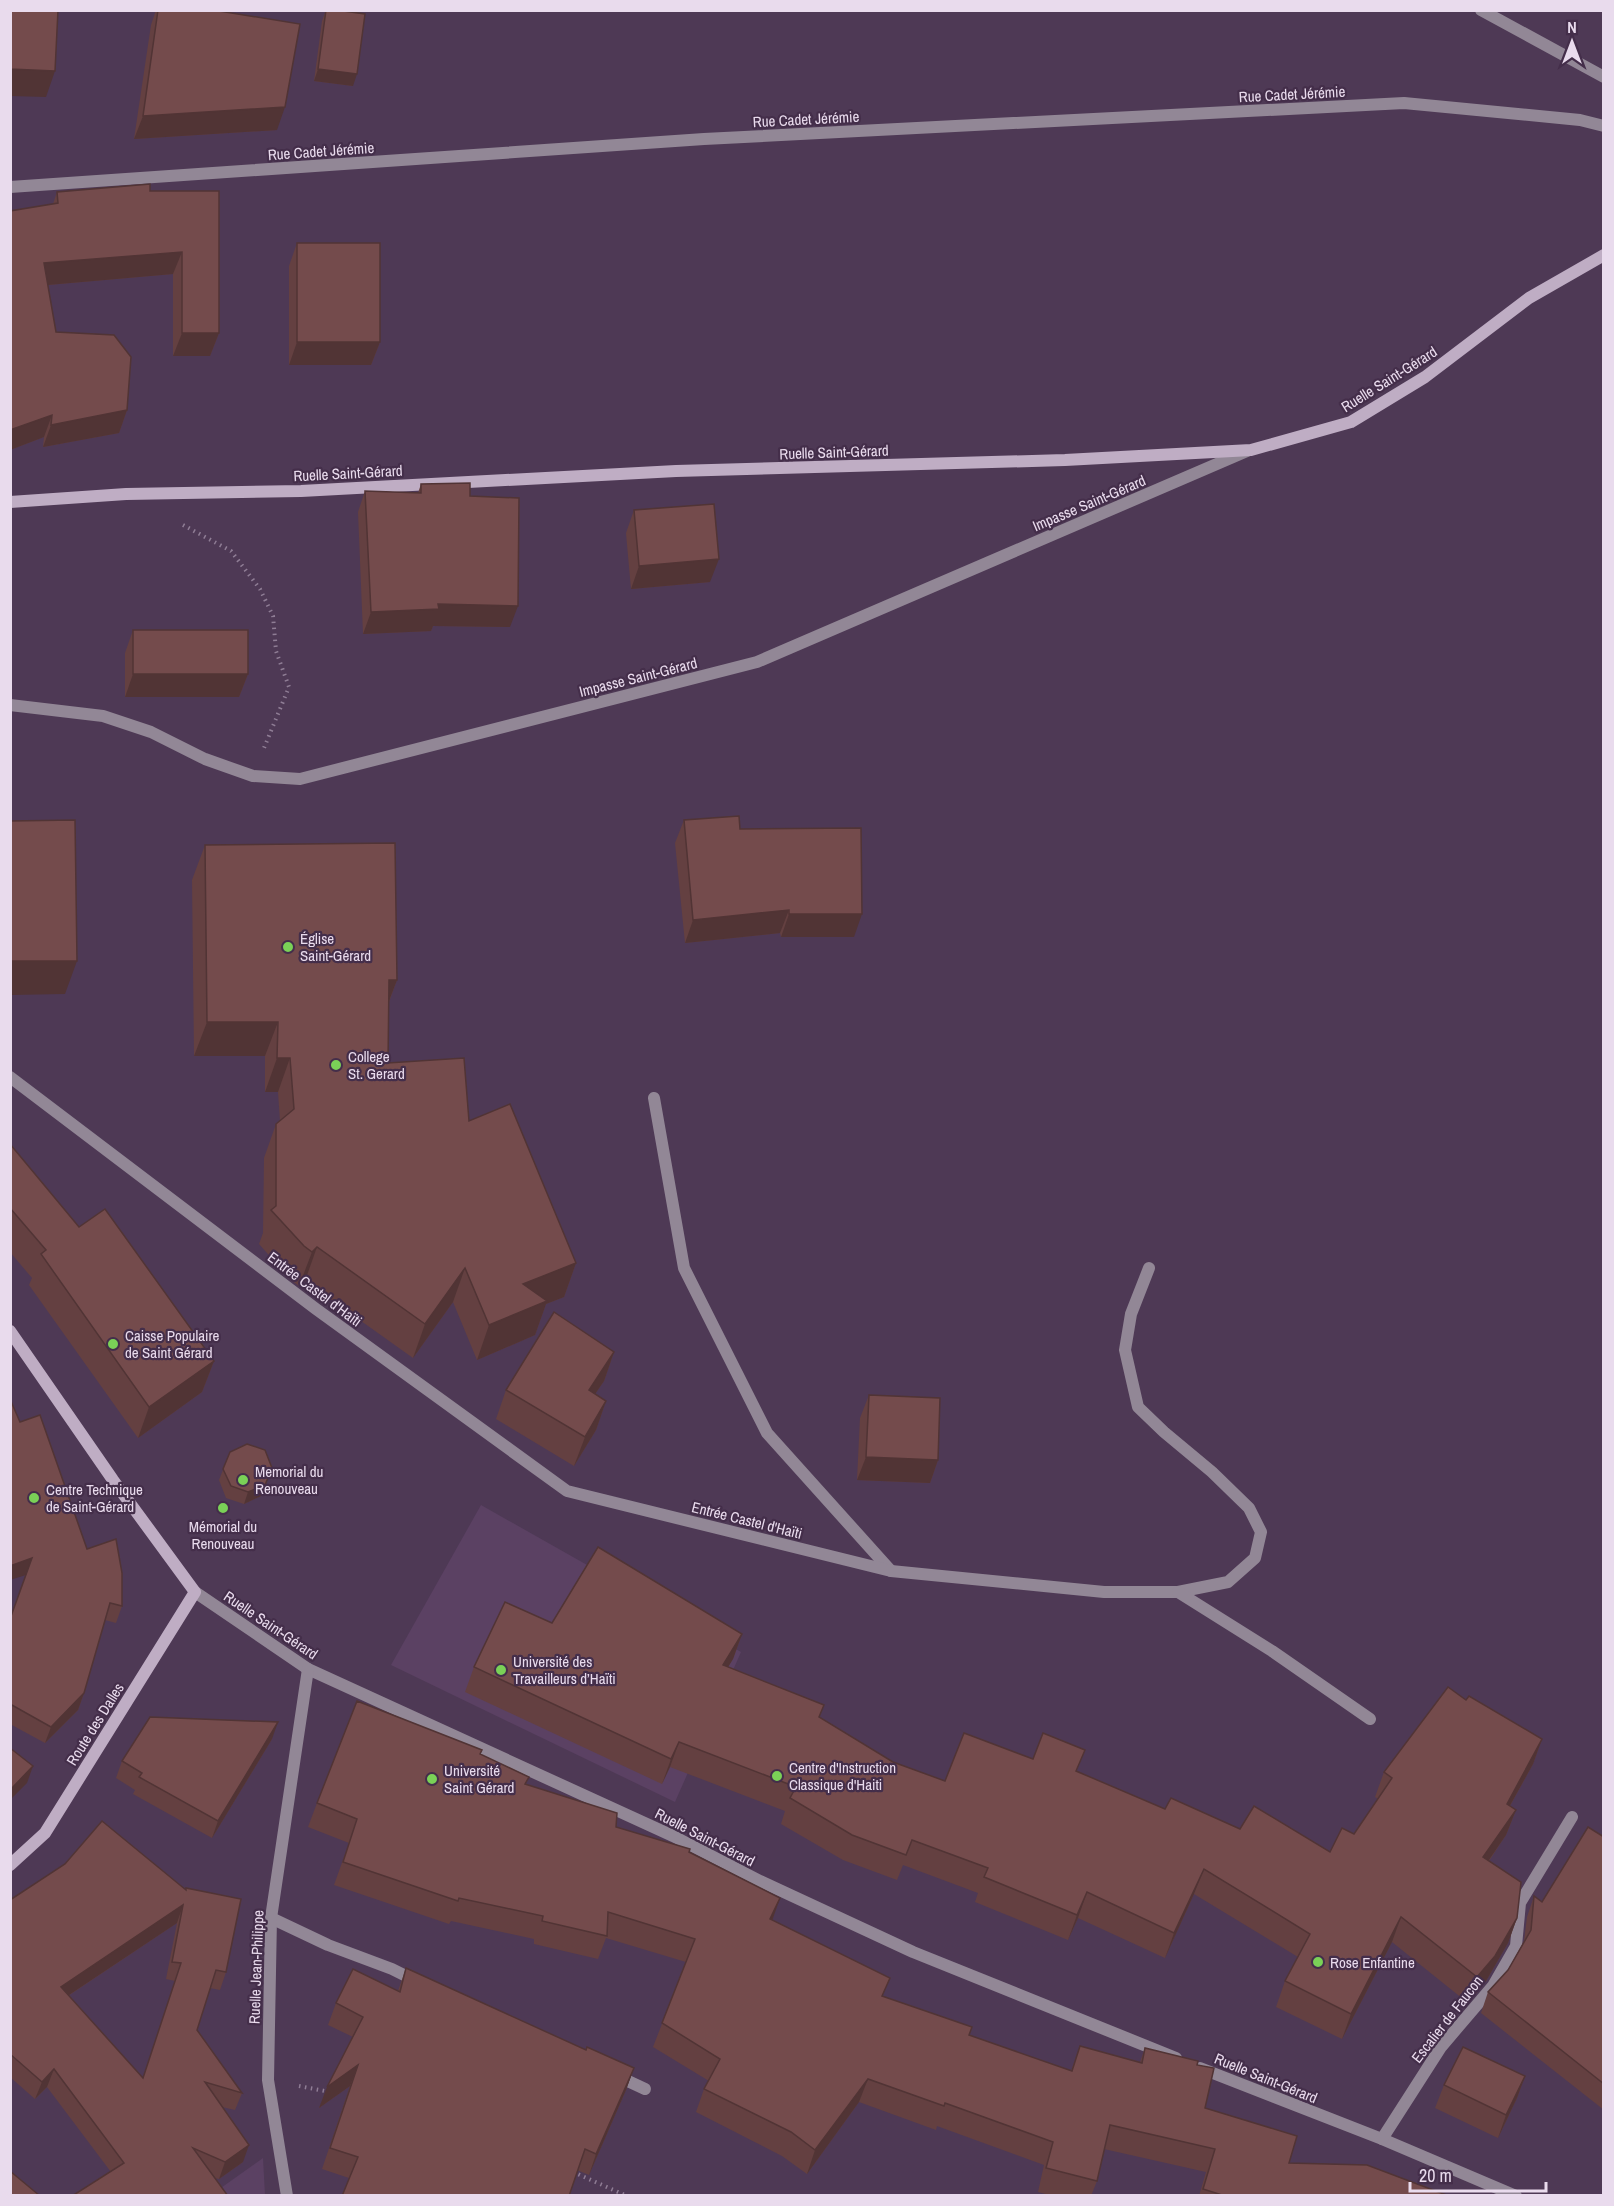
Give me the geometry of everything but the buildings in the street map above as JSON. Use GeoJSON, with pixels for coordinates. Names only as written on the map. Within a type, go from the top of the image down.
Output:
{"type":"FeatureCollection","features":[{"type":"Feature","properties":{"kind":"street"},"geometry":{"type":"LineString","coordinates":[[1481,10],[1604,77]]}},
{"type":"Feature","properties":{"kind":"street","name":"Rue Cadet Jérémie"},"geometry":{"type":"LineString","coordinates":[[10,187],[716,138],[1404,104],[1580,120],[1604,126]]}},
{"type":"Feature","properties":{"kind":"street","name":"Ruelle Saint-Gérard"},"geometry":{"type":"LineString","coordinates":[[10,502],[126,494],[301,491],[676,471],[1065,460],[1251,450],[1351,422],[1425,377],[1529,298],[1604,255]]}},
{"type":"Feature","properties":{"kind":"street","name":"Impasse Saint-Gérard"},"geometry":{"type":"LineString","coordinates":[[10,705],[103,716],[151,732],[205,759],[253,776],[300,779],[757,662],[1251,450]]}},
{"type":"Feature","properties":{"kind":"street","name":"Entrée Castel d'Haïti"},"geometry":{"type":"LineString","coordinates":[[10,1077],[316,1309],[567,1491],[891,1571],[1104,1592],[1178,1592],[1228,1582],[1255,1558],[1261,1532],[1249,1508],[1138,1407],[1125,1350],[1131,1314],[1149,1268]]}},
{"type":"Feature","properties":{"kind":"street"},"geometry":{"type":"LineString","coordinates":[[654,1098],[684,1268],[767,1433],[891,1571]]}},
{"type":"Feature","properties":{"kind":"street","name":"Ruelle Saint-Gérard"},"geometry":{"type":"LineString","coordinates":[[10,1331],[113,1480],[195,1592],[308,1669],[673,1836],[759,1881],[913,1952],[1382,2139],[1516,2196]]}},
{"type":"Feature","properties":{"kind":"street","name":"Route des Dalles"},"geometry":{"type":"LineString","coordinates":[[10,1865],[45,1833],[195,1592]]}},
{"type":"Feature","properties":{"kind":"street"},"geometry":{"type":"LineString","coordinates":[[1178,1592],[1272,1651],[1370,1719]]}},
{"type":"Feature","properties":{"kind":"street","name":"Ruelle Jean-Philippe"},"geometry":{"type":"LineString","coordinates":[[287,2196],[268,2080],[271,1918],[308,1669]]}},
{"type":"Feature","properties":{"kind":"street","name":"Escalier de Faucon"},"geometry":{"type":"LineString","coordinates":[[1382,2139],[1441,2047],[1493,1986],[1516,1946],[1520,1903],[1572,1817]]}},
{"type":"Feature","properties":{"kind":"street"},"geometry":{"type":"LineString","coordinates":[[271,1918],[328,1945],[392,1969],[434,1990]]}},
{"type":"Feature","properties":{"kind":"street"},"geometry":{"type":"LineString","coordinates":[[605,2071],[645,2089]]}},
{"type":"Feature","properties":{"kind":"path"},"geometry":{"type":"LineString","coordinates":[[174,520],[231,551],[260,589],[273,616],[276,651],[289,687],[253,776]]}},
{"type":"Feature","properties":{"kind":"path"},"geometry":{"type":"LineString","coordinates":[[268,2080],[334,2092]]}},
{"type":"Feature","properties":{"kind":"path"},"geometry":{"type":"LineString","coordinates":[[566,2168],[627,2196]]}},
{"type":"Feature","properties":{"kind":"shaded area"},"geometry":{"type":"Polygon","coordinates":[[[481,1505],[741,1652],[675,1802],[391,1665],[481,1505]]]}},
{"type":"Feature","properties":{"kind":"shaded area"},"geometry":{"type":"Polygon","coordinates":[[[263,2158],[265,2195],[211,2195],[263,2158]]]}},
{"type":"Feature","properties":{"kind":"place","name":"Église Saint-Gérard"},"geometry":{"type":"Point","coordinates":[288,947]}},
{"type":"Feature","properties":{"kind":"place","name":"College St. Gerard"},"geometry":{"type":"Point","coordinates":[336,1065]}},
{"type":"Feature","properties":{"kind":"place","name":"Caisse Populaire de Saint Gérard"},"geometry":{"type":"Point","coordinates":[113,1344]}},
{"type":"Feature","properties":{"kind":"place","name":"Memorial du Renouveau"},"geometry":{"type":"Point","coordinates":[243,1480]}},
{"type":"Feature","properties":{"kind":"place","name":"Centre Technique de Saint-Gérard"},"geometry":{"type":"Point","coordinates":[34,1498]}},
{"type":"Feature","properties":{"kind":"place","name":"Mémorial du Renouveau"},"geometry":{"type":"Point","coordinates":[223,1508]}},
{"type":"Feature","properties":{"kind":"place","name":"Université des Travailleurs d’Haïti"},"geometry":{"type":"Point","coordinates":[501,1670]}},
{"type":"Feature","properties":{"kind":"place","name":"Centre d'Instruction Classique d'Haiti"},"geometry":{"type":"Point","coordinates":[777,1776]}},
{"type":"Feature","properties":{"kind":"place","name":"Université Saint Gérard"},"geometry":{"type":"Point","coordinates":[432,1779]}},
{"type":"Feature","properties":{"kind":"place","name":"Rose Enfantine"},"geometry":{"type":"Point","coordinates":[1318,1962]}}]}
